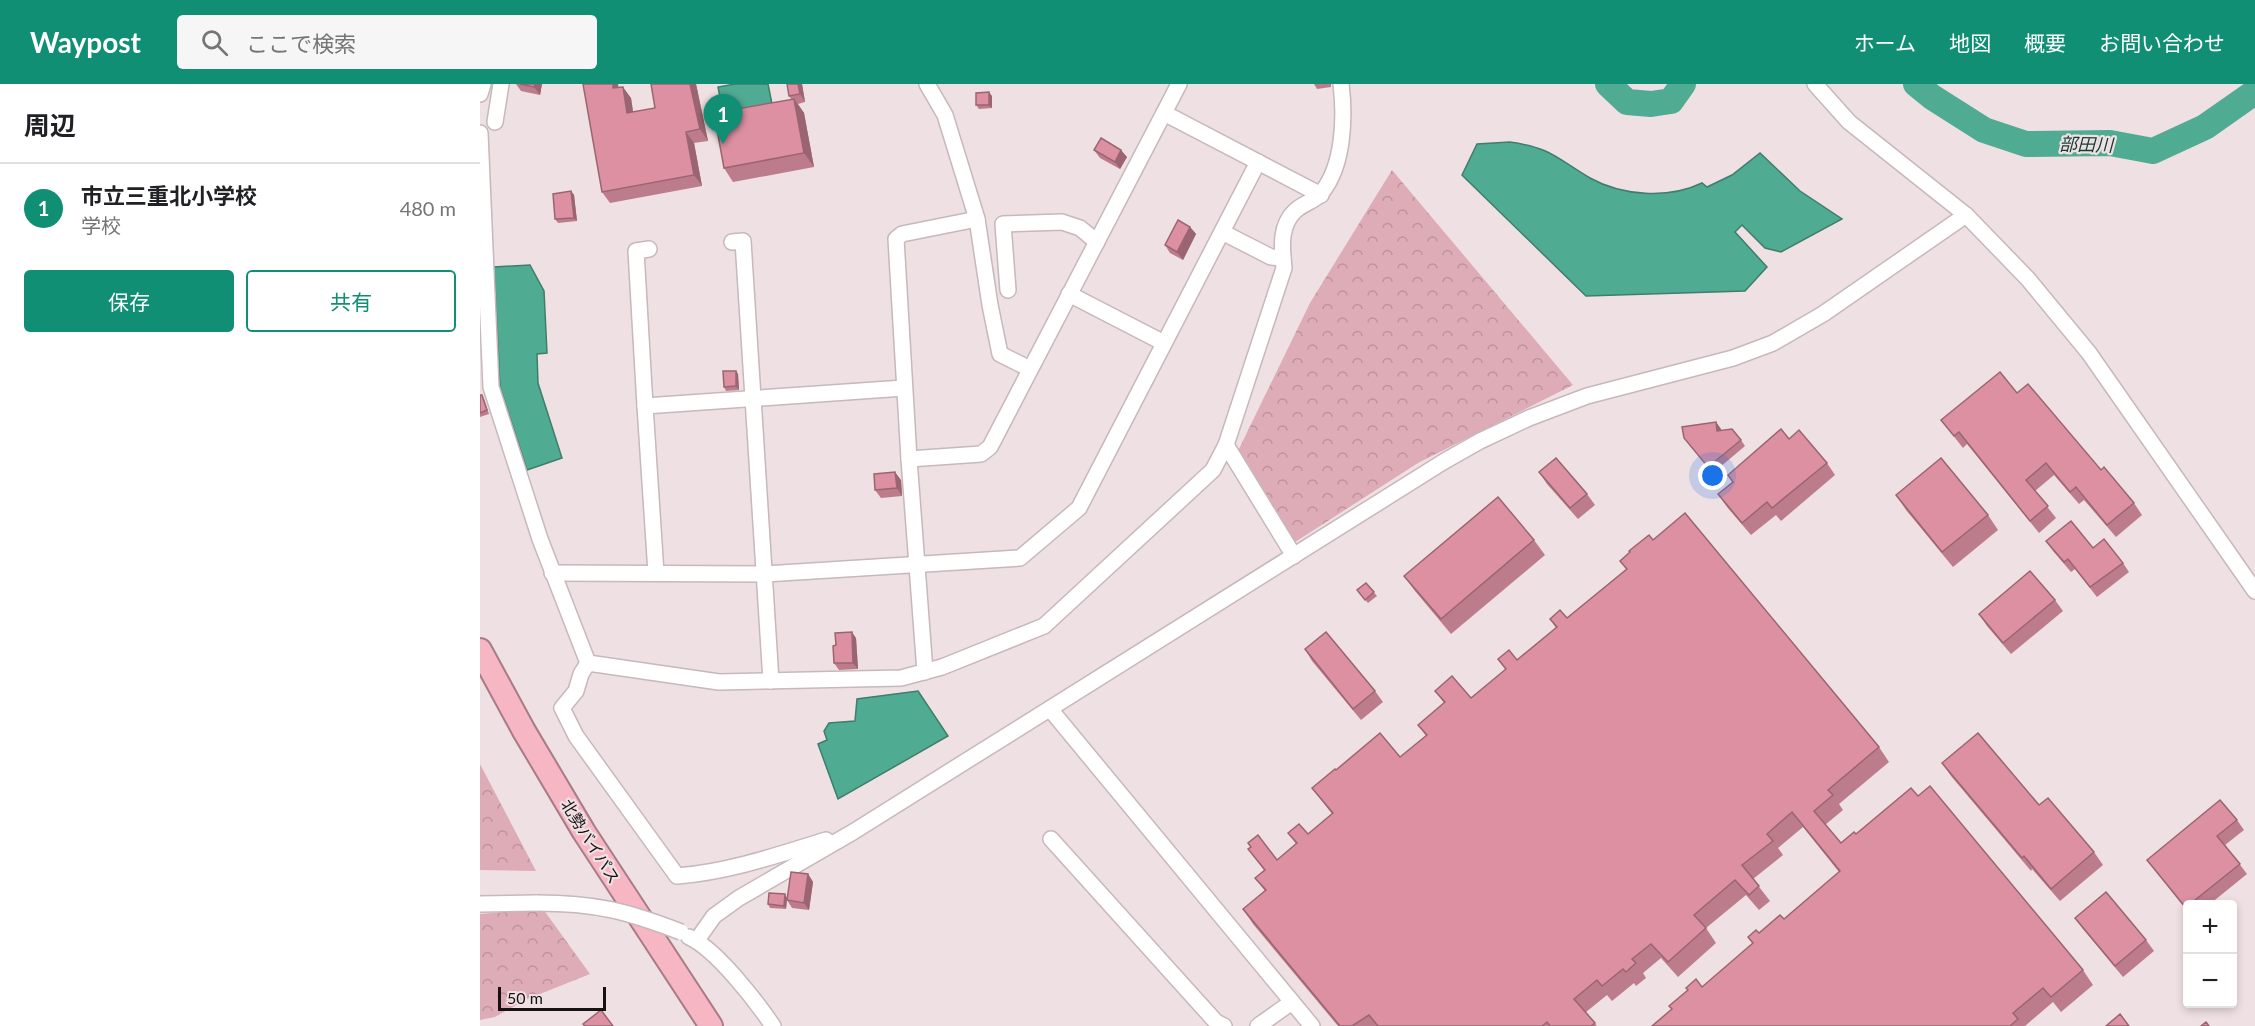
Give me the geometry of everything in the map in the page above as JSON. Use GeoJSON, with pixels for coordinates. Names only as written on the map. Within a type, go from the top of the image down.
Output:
{"type":"FeatureCollection","features":[{"type":"Feature","properties":{"kind":"highway","name":"北勢バイパス"},"geometry":{"type":"LineString","coordinates":[[480,650],[524,731],[584,832],[711,1026]]}},
{"type":"Feature","properties":{"kind":"street"},"geometry":{"type":"LineString","coordinates":[[480,94],[483,84]]}},
{"type":"Feature","properties":{"kind":"street"},"geometry":{"type":"LineString","coordinates":[[495,122],[501,84]]}},
{"type":"Feature","properties":{"kind":"street"},"geometry":{"type":"LineString","coordinates":[[927,84],[945,115],[977,219],[1000,354],[1030,369]]}},
{"type":"Feature","properties":{"kind":"street"},"geometry":{"type":"LineString","coordinates":[[909,459],[981,454],[990,447],[1179,84]]}},
{"type":"Feature","properties":{"kind":"street"},"geometry":{"type":"LineString","coordinates":[[588,663],[719,682],[901,678],[925,672],[1044,626],[1214,470],[1226,445],[1284,268],[1281,240],[1288,222],[1295,211],[1321,195],[1330,182],[1344,130],[1341,84]]}},
{"type":"Feature","properties":{"kind":"street"},"geometry":{"type":"LineString","coordinates":[[1815,84],[1849,122],[1966,215],[2028,279],[2089,353],[2255,591]]}},
{"type":"Feature","properties":{"kind":"street"},"geometry":{"type":"LineString","coordinates":[[1164,113],[1321,195]]}},
{"type":"Feature","properties":{"kind":"street"},"geometry":{"type":"LineString","coordinates":[[480,133],[491,387],[552,573],[588,663]]}},
{"type":"Feature","properties":{"kind":"street"},"geometry":{"type":"LineString","coordinates":[[552,573],[765,574],[1020,558],[1079,508],[1258,162]]}},
{"type":"Feature","properties":{"kind":"street"},"geometry":{"type":"LineString","coordinates":[[697,940],[714,916],[739,898],[853,831],[1050,709],[1443,462],[1480,441],[1529,418],[1587,396],[1711,365],[1773,343],[1823,314],[1966,215]]}},
{"type":"Feature","properties":{"kind":"street"},"geometry":{"type":"LineString","coordinates":[[925,672],[904,388],[896,239],[902,234],[977,219]]}},
{"type":"Feature","properties":{"kind":"street"},"geometry":{"type":"LineString","coordinates":[[1008,290],[1003,224],[1062,222],[1080,228],[1097,242]]}},
{"type":"Feature","properties":{"kind":"street"},"geometry":{"type":"LineString","coordinates":[[1222,232],[1271,257],[1283,258]]}},
{"type":"Feature","properties":{"kind":"street"},"geometry":{"type":"LineString","coordinates":[[732,242],[743,241],[771,681]]}},
{"type":"Feature","properties":{"kind":"street"},"geometry":{"type":"LineString","coordinates":[[649,249],[636,251],[656,573]]}},
{"type":"Feature","properties":{"kind":"street"},"geometry":{"type":"LineString","coordinates":[[1069,294],[1164,343]]}},
{"type":"Feature","properties":{"kind":"street"},"geometry":{"type":"LineString","coordinates":[[645,406],[904,388]]}},
{"type":"Feature","properties":{"kind":"street"},"geometry":{"type":"LineString","coordinates":[[1226,445],[1294,556]]}},
{"type":"Feature","properties":{"kind":"street"},"geometry":{"type":"LineString","coordinates":[[588,663],[581,674],[576,691],[562,708],[576,736],[677,876],[757,861],[853,831]]}},
{"type":"Feature","properties":{"kind":"street"},"geometry":{"type":"LineString","coordinates":[[1050,709],[1312,1026]]}},
{"type":"Feature","properties":{"kind":"street"},"geometry":{"type":"LineString","coordinates":[[1051,839],[1216,1022],[1224,1026]]}},
{"type":"Feature","properties":{"kind":"street"},"geometry":{"type":"LineString","coordinates":[[480,904],[594,905],[643,917],[681,932],[697,940],[747,993],[773,1026]]}},
{"type":"Feature","properties":{"kind":"street"},"geometry":{"type":"LineString","coordinates":[[1258,1026],[1292,1002]]}},
{"type":"Feature","properties":{"kind":"green space"},"geometry":{"type":"Polygon","coordinates":[[[1392,170],[1573,385],[1418,463],[1292,544],[1238,451],[1310,303],[1392,170]]]}},
{"type":"Feature","properties":{"kind":"green space"},"geometry":{"type":"Polygon","coordinates":[[[480,764],[536,871],[480,870],[480,764]]]}},
{"type":"Feature","properties":{"kind":"green space"},"geometry":{"type":"Polygon","coordinates":[[[543,909],[590,974],[525,1000],[495,1017],[480,1020],[480,914],[543,909]]]}},
{"type":"Feature","properties":{"kind":"shaded area"},"geometry":{"type":"Polygon","coordinates":[[[735,84],[768,84],[772,104],[723,112],[718,87],[735,84]]]}},
{"type":"Feature","properties":{"kind":"shaded area"},"geometry":{"type":"Polygon","coordinates":[[[1510,142],[1545,151],[1590,178],[1616,189],[1646,193],[1675,191],[1702,183],[1707,187],[1732,175],[1760,153],[1800,191],[1842,219],[1781,252],[1765,248],[1742,225],[1735,232],[1767,267],[1745,291],[1586,296],[1462,175],[1477,144],[1510,142]]]}},
{"type":"Feature","properties":{"kind":"shaded area"},"geometry":{"type":"Polygon","coordinates":[[[530,265],[544,291],[547,353],[537,354],[538,383],[562,458],[527,470],[500,387],[494,267],[530,265]]]}},
{"type":"Feature","properties":{"kind":"shaded area"},"geometry":{"type":"Polygon","coordinates":[[[918,691],[948,736],[838,799],[818,744],[827,740],[824,731],[829,723],[855,721],[857,699],[918,691]]]}},
{"type":"Feature","properties":{"kind":"building"},"geometry":{"type":"Polygon","coordinates":[[[583,84],[613,84],[613,88],[623,87],[627,113],[655,108],[651,84],[690,84],[700,129],[686,132],[694,175],[602,192],[583,84]]]}},
{"type":"Feature","properties":{"kind":"building"},"geometry":{"type":"Polygon","coordinates":[[[787,84],[798,84],[800,94],[789,96],[787,84]]]}},
{"type":"Feature","properties":{"kind":"building"},"geometry":{"type":"Polygon","coordinates":[[[989,92],[989,105],[976,105],[976,93],[989,92]]]}},
{"type":"Feature","properties":{"kind":"building"},"geometry":{"type":"Polygon","coordinates":[[[794,99],[804,153],[724,168],[714,113],[794,99]]]}},
{"type":"Feature","properties":{"kind":"building"},"geometry":{"type":"Polygon","coordinates":[[[1101,138],[1121,150],[1115,162],[1094,150],[1101,138]]]}},
{"type":"Feature","properties":{"kind":"building"},"geometry":{"type":"Polygon","coordinates":[[[571,191],[574,218],[555,219],[553,194],[571,191]]]}},
{"type":"Feature","properties":{"kind":"building"},"geometry":{"type":"Polygon","coordinates":[[[1178,220],[1190,227],[1177,252],[1165,245],[1178,220]]]}},
{"type":"Feature","properties":{"kind":"building"},"geometry":{"type":"Polygon","coordinates":[[[723,371],[736,371],[736,386],[724,387],[723,371]]]}},
{"type":"Feature","properties":{"kind":"building"},"geometry":{"type":"Polygon","coordinates":[[[2000,372],[2017,393],[2028,384],[2101,470],[2104,467],[2134,503],[2107,525],[2076,487],[2070,492],[2046,463],[2026,480],[2048,506],[2030,521],[1959,432],[1954,436],[1941,420],[2000,372]]]}},
{"type":"Feature","properties":{"kind":"building"},"geometry":{"type":"Polygon","coordinates":[[[480,395],[482,395],[487,410],[480,413],[480,395]]]}},
{"type":"Feature","properties":{"kind":"building"},"geometry":{"type":"Polygon","coordinates":[[[1716,422],[1717,431],[1732,429],[1741,440],[1708,467],[1684,438],[1682,427],[1716,422]]]}},
{"type":"Feature","properties":{"kind":"building"},"geometry":{"type":"Polygon","coordinates":[[[1781,429],[1789,439],[1799,430],[1827,463],[1772,508],[1767,502],[1742,523],[1718,494],[1733,482],[1728,475],[1781,429]]]}},
{"type":"Feature","properties":{"kind":"building"},"geometry":{"type":"Polygon","coordinates":[[[1556,458],[1587,494],[1570,508],[1539,472],[1556,458]]]}},
{"type":"Feature","properties":{"kind":"building"},"geometry":{"type":"Polygon","coordinates":[[[1941,458],[1988,515],[1942,552],[1896,495],[1941,458]]]}},
{"type":"Feature","properties":{"kind":"building"},"geometry":{"type":"Polygon","coordinates":[[[895,472],[897,488],[875,490],[874,474],[895,472]]]}},
{"type":"Feature","properties":{"kind":"building"},"geometry":{"type":"Polygon","coordinates":[[[1498,497],[1534,540],[1441,619],[1404,576],[1498,497]]]}},
{"type":"Feature","properties":{"kind":"building"},"geometry":{"type":"Polygon","coordinates":[[[1685,513],[1879,747],[1828,790],[1833,795],[1814,811],[1841,843],[1854,832],[1856,834],[1911,788],[1918,796],[1930,786],[2083,970],[2051,997],[2043,988],[2013,1013],[2018,1019],[2010,1026],[1652,1026],[1672,1009],[1669,1006],[1688,990],[1686,988],[1696,979],[1702,987],[1753,943],[1748,937],[1756,930],[1759,933],[1780,915],[1784,919],[1840,871],[1792,812],[1767,834],[1773,841],[1742,865],[1759,886],[1749,895],[1735,880],[1694,915],[1706,928],[1668,962],[1651,944],[1632,959],[1636,963],[1626,972],[1623,969],[1602,986],[1597,980],[1574,999],[1595,1023],[1591,1026],[1550,1026],[1547,1022],[1542,1026],[1378,1026],[1369,1015],[1352,1026],[1340,1026],[1243,909],[1266,890],[1255,878],[1265,870],[1248,849],[1251,847],[1248,843],[1258,835],[1277,860],[1297,843],[1288,833],[1299,824],[1308,834],[1333,813],[1312,788],[1380,733],[1400,757],[1427,735],[1418,725],[1445,702],[1435,691],[1452,676],[1471,698],[1506,669],[1498,659],[1509,650],[1517,660],[1557,627],[1550,619],[1560,610],[1567,618],[1627,569],[1620,561],[1629,551],[1649,535],[1653,540],[1685,513]]]}},
{"type":"Feature","properties":{"kind":"building"},"geometry":{"type":"Polygon","coordinates":[[[2071,521],[2093,548],[2104,539],[2123,563],[2090,587],[2068,559],[2064,562],[2046,541],[2071,521]]]}},
{"type":"Feature","properties":{"kind":"building"},"geometry":{"type":"Polygon","coordinates":[[[2030,571],[2055,600],[2003,643],[1979,614],[2030,571]]]}},
{"type":"Feature","properties":{"kind":"building"},"geometry":{"type":"Polygon","coordinates":[[[1366,583],[1374,592],[1365,600],[1357,590],[1366,583]]]}},
{"type":"Feature","properties":{"kind":"building"},"geometry":{"type":"Polygon","coordinates":[[[852,632],[853,663],[834,663],[835,633],[852,632]]]}},
{"type":"Feature","properties":{"kind":"building"},"geometry":{"type":"Polygon","coordinates":[[[1326,632],[1375,691],[1353,709],[1305,649],[1326,632]]]}},
{"type":"Feature","properties":{"kind":"building"},"geometry":{"type":"Polygon","coordinates":[[[1978,733],[2039,805],[2048,798],[2094,852],[2051,889],[1942,763],[1978,733]]]}},
{"type":"Feature","properties":{"kind":"building"},"geometry":{"type":"Polygon","coordinates":[[[2220,800],[2237,820],[2217,836],[2240,864],[2195,900],[2183,900],[2183,904],[2147,860],[2220,800]]]}},
{"type":"Feature","properties":{"kind":"building"},"geometry":{"type":"Polygon","coordinates":[[[791,872],[808,874],[804,903],[787,900],[791,872]]]}},
{"type":"Feature","properties":{"kind":"building"},"geometry":{"type":"Polygon","coordinates":[[[2106,892],[2146,940],[2115,966],[2075,918],[2106,892]]]}},
{"type":"Feature","properties":{"kind":"building"},"geometry":{"type":"Polygon","coordinates":[[[769,893],[785,894],[784,906],[768,904],[769,893]]]}},
{"type":"Feature","properties":{"kind":"building"},"geometry":{"type":"Polygon","coordinates":[[[601,1010],[613,1026],[585,1026],[583,1024],[601,1010]]]}},
{"type":"Feature","properties":{"kind":"building"},"geometry":{"type":"Polygon","coordinates":[[[2120,1014],[2129,1026],[2106,1026],[2120,1014]]]}},
{"type":"Feature","properties":{"kind":"waterway","name":"部田川"},"geometry":{"type":"LineString","coordinates":[[1608,84],[1627,102],[1651,104],[1671,101],[1683,84]]}},
{"type":"Feature","properties":{"kind":"waterway","name":"部田川"},"geometry":{"type":"LineString","coordinates":[[1916,84],[1932,97],[1984,130],[2026,144],[2110,143],[2153,151],[2205,127],[2255,92]]}},
{"type":"Feature","properties":{"kind":"place","name":"市立三重北小学校"},"geometry":{"type":"Point","coordinates":[723,144]}}]}
